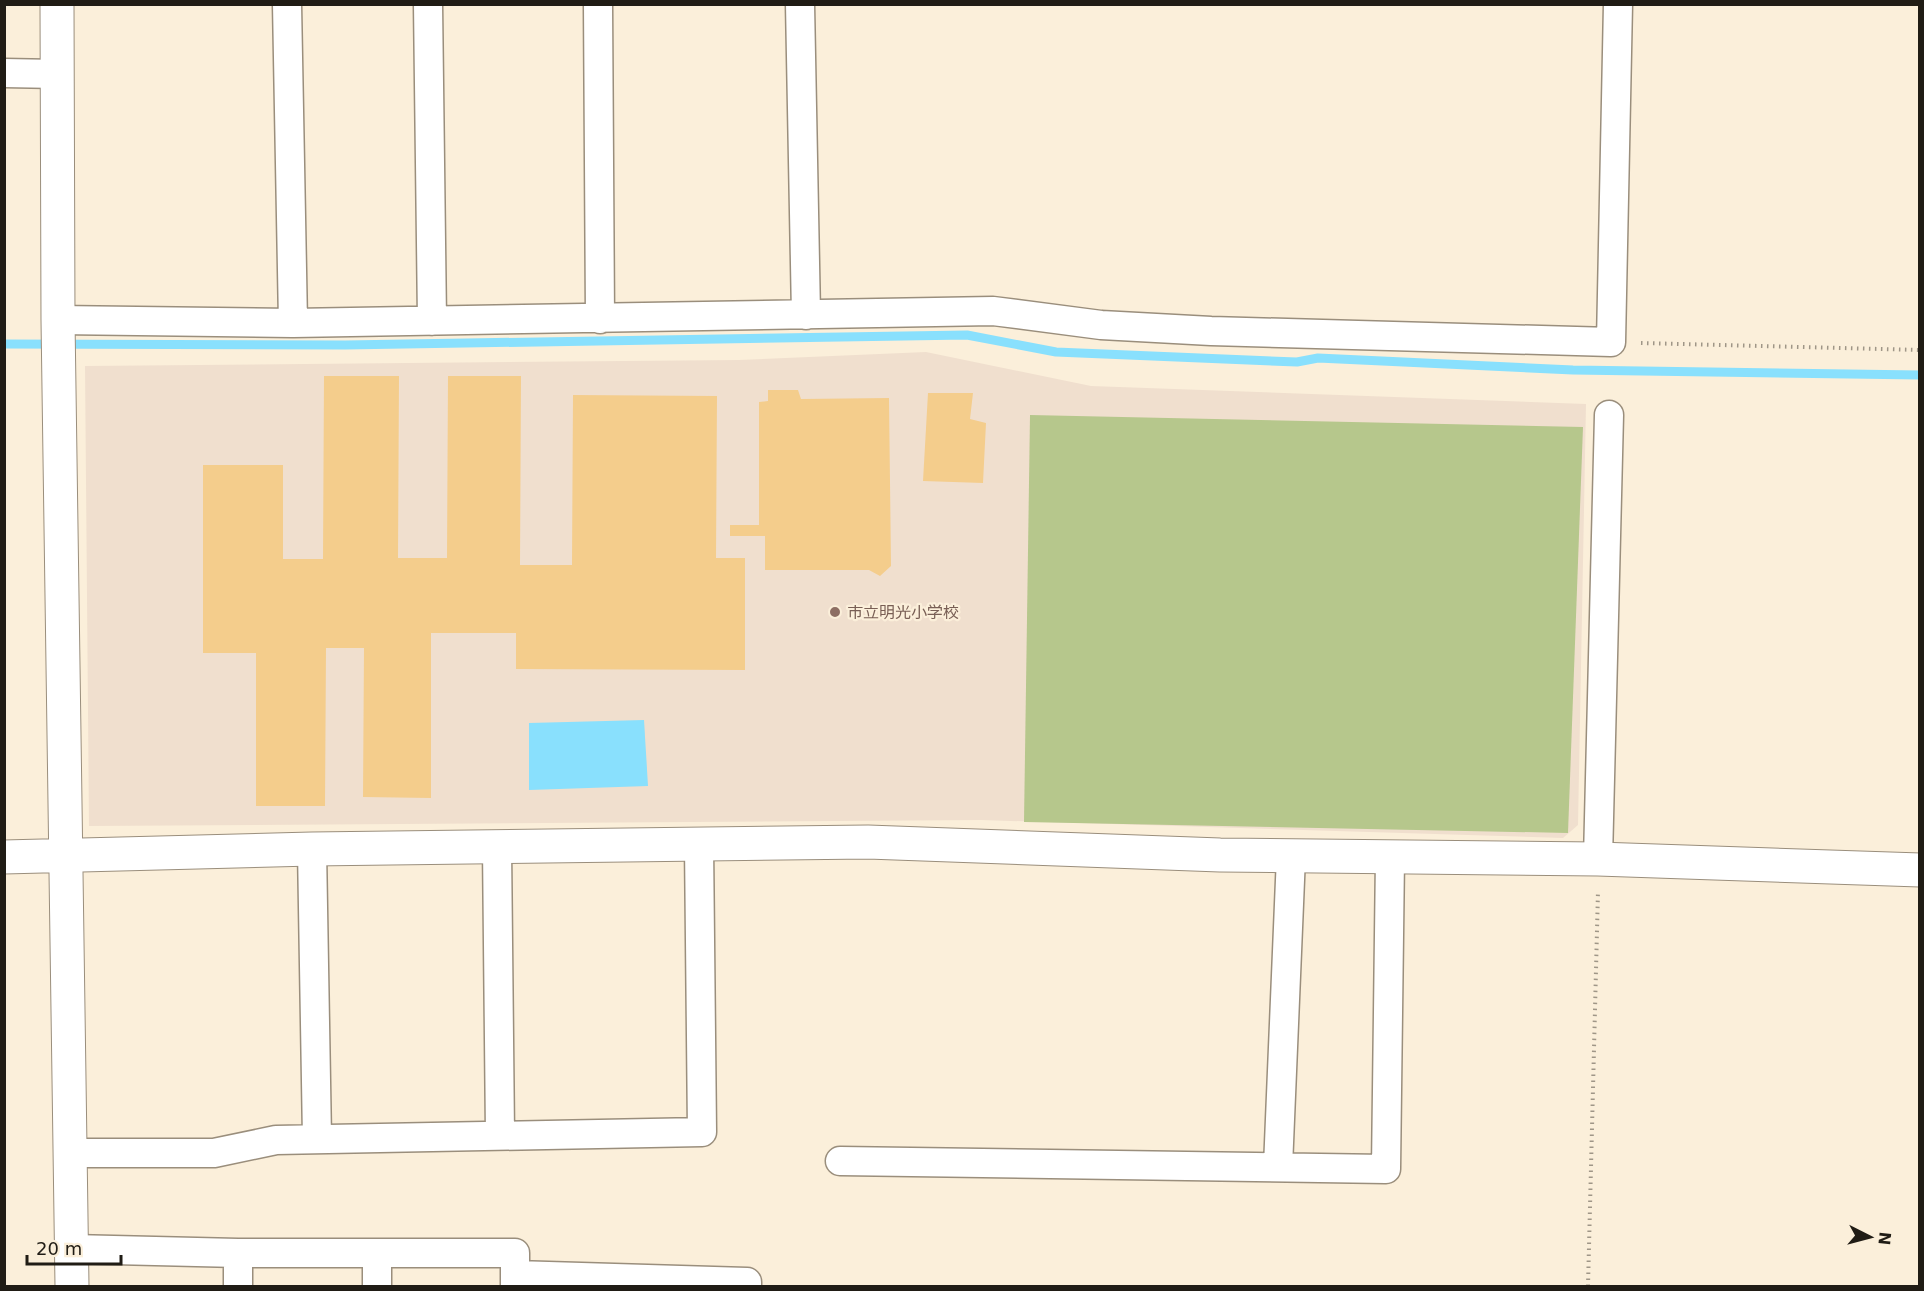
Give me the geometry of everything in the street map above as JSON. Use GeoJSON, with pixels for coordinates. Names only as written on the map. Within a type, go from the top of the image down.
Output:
{"type":"FeatureCollection","features":[{"type":"Feature","properties":{"kind":"street"},"geometry":{"type":"LineString","coordinates":[[57,4],[59,336],[72,1287]]}},
{"type":"Feature","properties":{"kind":"street"},"geometry":{"type":"LineString","coordinates":[[287,4],[292,323]]}},
{"type":"Feature","properties":{"kind":"street"},"geometry":{"type":"LineString","coordinates":[[428,4],[432,321]]}},
{"type":"Feature","properties":{"kind":"street"},"geometry":{"type":"LineString","coordinates":[[598,4],[600,319]]}},
{"type":"Feature","properties":{"kind":"street"},"geometry":{"type":"LineString","coordinates":[[800,4],[806,315]]}},
{"type":"Feature","properties":{"kind":"street"},"geometry":{"type":"LineString","coordinates":[[59,336],[292,323],[993,311],[1101,325],[1211,331],[1611,342],[1618,4]]}},
{"type":"Feature","properties":{"kind":"street"},"geometry":{"type":"LineString","coordinates":[[4,73],[58,74]]}},
{"type":"Feature","properties":{"kind":"street"},"geometry":{"type":"LineString","coordinates":[[1599,859],[1609,415]]}},
{"type":"Feature","properties":{"kind":"street"},"geometry":{"type":"LineString","coordinates":[[4,857],[312,849],[868,842],[1291,856],[1599,859],[1920,870]]}},
{"type":"Feature","properties":{"kind":"street"},"geometry":{"type":"LineString","coordinates":[[71,1153],[214,1153],[276,1140],[702,1132],[699,844]]}},
{"type":"Feature","properties":{"kind":"street"},"geometry":{"type":"LineString","coordinates":[[497,847],[500,1135]]}},
{"type":"Feature","properties":{"kind":"street"},"geometry":{"type":"LineString","coordinates":[[312,849],[317,1139]]}},
{"type":"Feature","properties":{"kind":"street"},"geometry":{"type":"LineString","coordinates":[[1278,1167],[1291,856]]}},
{"type":"Feature","properties":{"kind":"street"},"geometry":{"type":"LineString","coordinates":[[840,1161],[1386,1168],[1390,857]]}},
{"type":"Feature","properties":{"kind":"street"},"geometry":{"type":"LineString","coordinates":[[72,1249],[238,1253],[515,1253],[515,1281],[747,1282],[747,1287]]}},
{"type":"Feature","properties":{"kind":"street"},"geometry":{"type":"LineString","coordinates":[[238,1253],[238,1287]]}},
{"type":"Feature","properties":{"kind":"street"},"geometry":{"type":"LineString","coordinates":[[377,1253],[377,1287]]}},
{"type":"Feature","properties":{"kind":"path"},"geometry":{"type":"LineString","coordinates":[[1611,342],[1920,350]]}},
{"type":"Feature","properties":{"kind":"path"},"geometry":{"type":"LineString","coordinates":[[1588,1287],[1599,859]]}},
{"type":"Feature","properties":{"kind":"shaded area","name":"市立明光小学校"},"geometry":{"type":"Polygon","coordinates":[[[926,352],[1091,386],[1586,404],[1578,825],[1563,838],[981,820],[89,826],[85,366],[739,360],[926,352]]]}},
{"type":"Feature","properties":{"kind":"green space"},"geometry":{"type":"Polygon","coordinates":[[[1030,415],[1583,427],[1568,833],[1024,822],[1030,415]]]}},
{"type":"Feature","properties":{"kind":"water"},"geometry":{"type":"Polygon","coordinates":[[[644,720],[648,786],[529,790],[529,723],[644,720]]]}},
{"type":"Feature","properties":{"kind":"building"},"geometry":{"type":"Polygon","coordinates":[[[324,376],[399,376],[398,558],[447,558],[448,376],[521,376],[520,565],[572,565],[573,395],[717,396],[716,558],[745,558],[745,670],[516,669],[516,633],[431,633],[431,798],[363,797],[364,648],[326,648],[325,806],[256,806],[256,653],[203,653],[203,465],[283,465],[283,559],[323,559],[324,376]]]}},
{"type":"Feature","properties":{"kind":"building"},"geometry":{"type":"Polygon","coordinates":[[[768,390],[798,390],[801,399],[889,398],[891,566],[880,576],[869,570],[765,570],[765,536],[730,536],[730,525],[759,525],[759,402],[768,401],[768,390]]]}},
{"type":"Feature","properties":{"kind":"building"},"geometry":{"type":"Polygon","coordinates":[[[928,393],[973,393],[970,419],[986,423],[983,483],[923,481],[928,393]]]}},
{"type":"Feature","properties":{"kind":"waterway"},"geometry":{"type":"LineString","coordinates":[[4,344],[345,345],[967,335],[1056,352],[1297,362],[1318,358],[1573,370],[1920,375]]}},
{"type":"Feature","properties":{"kind":"place","name":"市立明光小学校"},"geometry":{"type":"Point","coordinates":[835,612]}}]}
